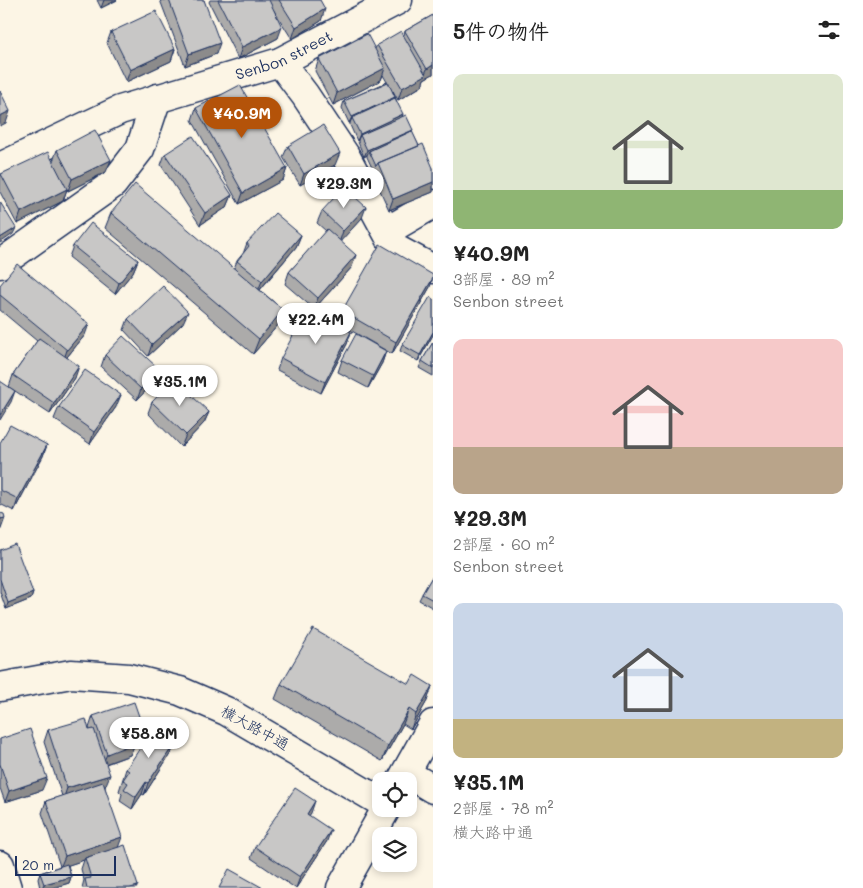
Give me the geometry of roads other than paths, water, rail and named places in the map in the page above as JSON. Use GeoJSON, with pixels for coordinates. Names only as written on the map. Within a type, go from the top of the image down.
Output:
{"type":"FeatureCollection","features":[{"type":"Feature","properties":{"kind":"street","name":"Senbon street"},"geometry":{"type":"LineString","coordinates":[[0,167],[120,110],[280,62],[398,0]]}},
{"type":"Feature","properties":{"kind":"street"},"geometry":{"type":"LineString","coordinates":[[280,62],[305,95],[345,155],[396,249],[433,269]]}},
{"type":"Feature","properties":{"kind":"street"},"geometry":{"type":"LineString","coordinates":[[0,264],[113,184],[140,149],[157,98]]}},
{"type":"Feature","properties":{"kind":"street"},"geometry":{"type":"LineString","coordinates":[[387,231],[433,204]]}},
{"type":"Feature","properties":{"kind":"street","name":"横大路中通"},"geometry":{"type":"LineString","coordinates":[[0,687],[71,674],[129,678],[180,691],[226,711],[372,797]]}},
{"type":"Feature","properties":{"kind":"street"},"geometry":{"type":"LineString","coordinates":[[407,772],[433,724]]}},
{"type":"Feature","properties":{"kind":"street"},"geometry":{"type":"LineString","coordinates":[[417,782],[433,789]]}},
{"type":"Feature","properties":{"kind":"street"},"geometry":{"type":"LineString","coordinates":[[341,888],[381,817]]}},
{"type":"Feature","properties":{"kind":"street"},"geometry":{"type":"LineString","coordinates":[[0,865],[7,888]]}}]}
